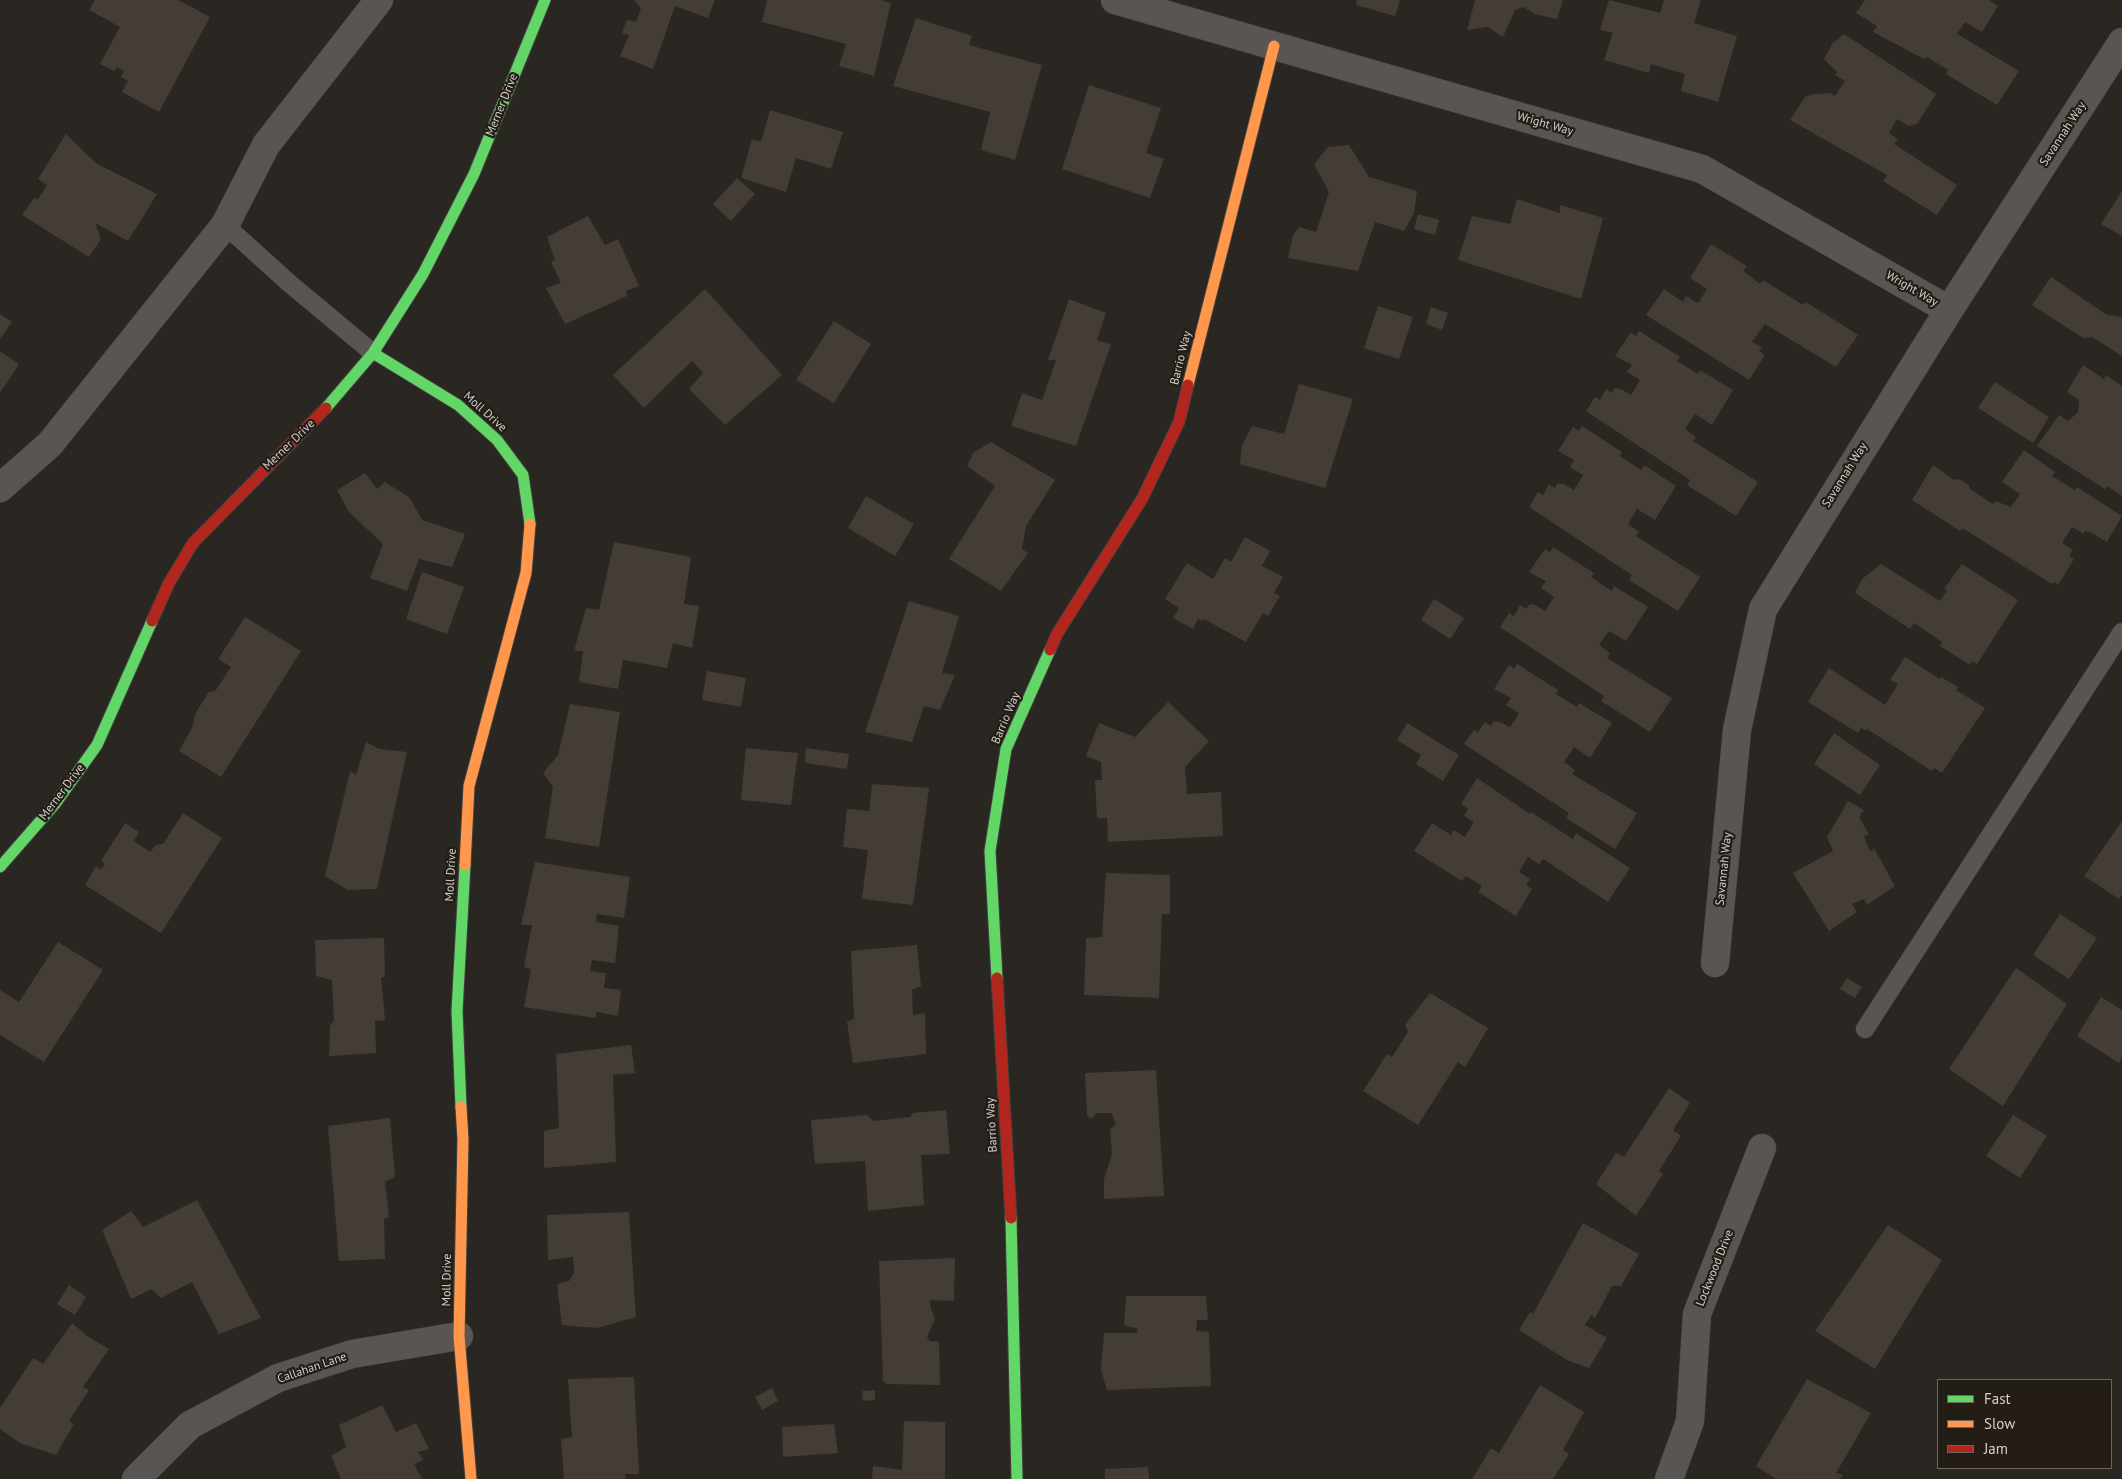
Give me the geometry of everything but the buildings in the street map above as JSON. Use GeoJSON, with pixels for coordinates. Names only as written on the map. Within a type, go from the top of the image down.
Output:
{"type":"FeatureCollection","features":[{"type":"Feature","properties":{"kind":"street"},"geometry":{"type":"LineString","coordinates":[[0,488],[50,444],[225,225],[266,145],[379,0]]}},
{"type":"Feature","properties":{"kind":"street","name":"Merner Drive"},"geometry":{"type":"LineString","coordinates":[[0,867],[55,804],[97,745],[169,583],[193,543],[250,483],[318,418],[373,353],[424,274],[474,174],[545,0]]}},
{"type":"Feature","properties":{"kind":"street","name":"Wright Way"},"geometry":{"type":"LineString","coordinates":[[1115,0],[1702,169],[1949,310]]}},
{"type":"Feature","properties":{"kind":"street","name":"Savannah Way"},"geometry":{"type":"LineString","coordinates":[[1715,963],[1737,730],[1763,609],[1949,310],[2122,42]]}},
{"type":"Feature","properties":{"kind":"street","name":"Barrio Way"},"geometry":{"type":"LineString","coordinates":[[1017,1479],[1014,1266],[990,851],[1006,749],[1057,634],[1142,499],[1179,422],[1274,46]]}},
{"type":"Feature","properties":{"kind":"street","name":"Moll Drive"},"geometry":{"type":"LineString","coordinates":[[373,353],[458,405],[497,440],[523,475],[531,517],[526,573],[469,786],[457,1011],[463,1139],[459,1336],[471,1479]]}},
{"type":"Feature","properties":{"kind":"street","name":"Lockwood Drive"},"geometry":{"type":"LineString","coordinates":[[1669,1479],[1690,1421],[1697,1314],[1762,1148]]}},
{"type":"Feature","properties":{"kind":"street","name":"Callahan Lane"},"geometry":{"type":"LineString","coordinates":[[136,1479],[190,1425],[278,1378],[352,1354],[459,1336]]}},
{"type":"Feature","properties":{"kind":"lane"},"geometry":{"type":"LineString","coordinates":[[225,225],[373,353]]}},
{"type":"Feature","properties":{"kind":"lane"},"geometry":{"type":"LineString","coordinates":[[1865,1029],[2122,632]]}},
{"type":"Feature","properties":{"kind":"traffic: fast"},"geometry":{"type":"LineString","coordinates":[[326,408],[373,353],[423,274],[474,174],[545,0]]}},
{"type":"Feature","properties":{"kind":"traffic: fast"},"geometry":{"type":"LineString","coordinates":[[373,353],[458,405],[497,440],[523,475],[530,524]]}},
{"type":"Feature","properties":{"kind":"traffic: fast"},"geometry":{"type":"LineString","coordinates":[[0,867],[55,804],[97,745],[152,621]]}},
{"type":"Feature","properties":{"kind":"traffic: fast"},"geometry":{"type":"LineString","coordinates":[[997,978],[990,851],[1006,749],[1050,650]]}},
{"type":"Feature","properties":{"kind":"traffic: fast"},"geometry":{"type":"LineString","coordinates":[[461,1107],[457,1011],[465,865]]}},
{"type":"Feature","properties":{"kind":"traffic: fast"},"geometry":{"type":"LineString","coordinates":[[1011,1218],[1017,1479]]}},
{"type":"Feature","properties":{"kind":"traffic: slow"},"geometry":{"type":"LineString","coordinates":[[1188,385],[1274,46]]}},
{"type":"Feature","properties":{"kind":"traffic: slow"},"geometry":{"type":"LineString","coordinates":[[465,865],[469,786],[526,573],[530,524]]}},
{"type":"Feature","properties":{"kind":"traffic: slow"},"geometry":{"type":"LineString","coordinates":[[461,1107],[463,1139],[459,1336],[471,1479]]}},
{"type":"Feature","properties":{"kind":"traffic: jam"},"geometry":{"type":"LineString","coordinates":[[1050,650],[1057,634],[1142,499],[1179,422],[1188,385]]}},
{"type":"Feature","properties":{"kind":"traffic: jam"},"geometry":{"type":"LineString","coordinates":[[152,621],[169,583],[193,543],[326,408]]}},
{"type":"Feature","properties":{"kind":"traffic: jam"},"geometry":{"type":"LineString","coordinates":[[997,978],[1011,1218]]}}]}
